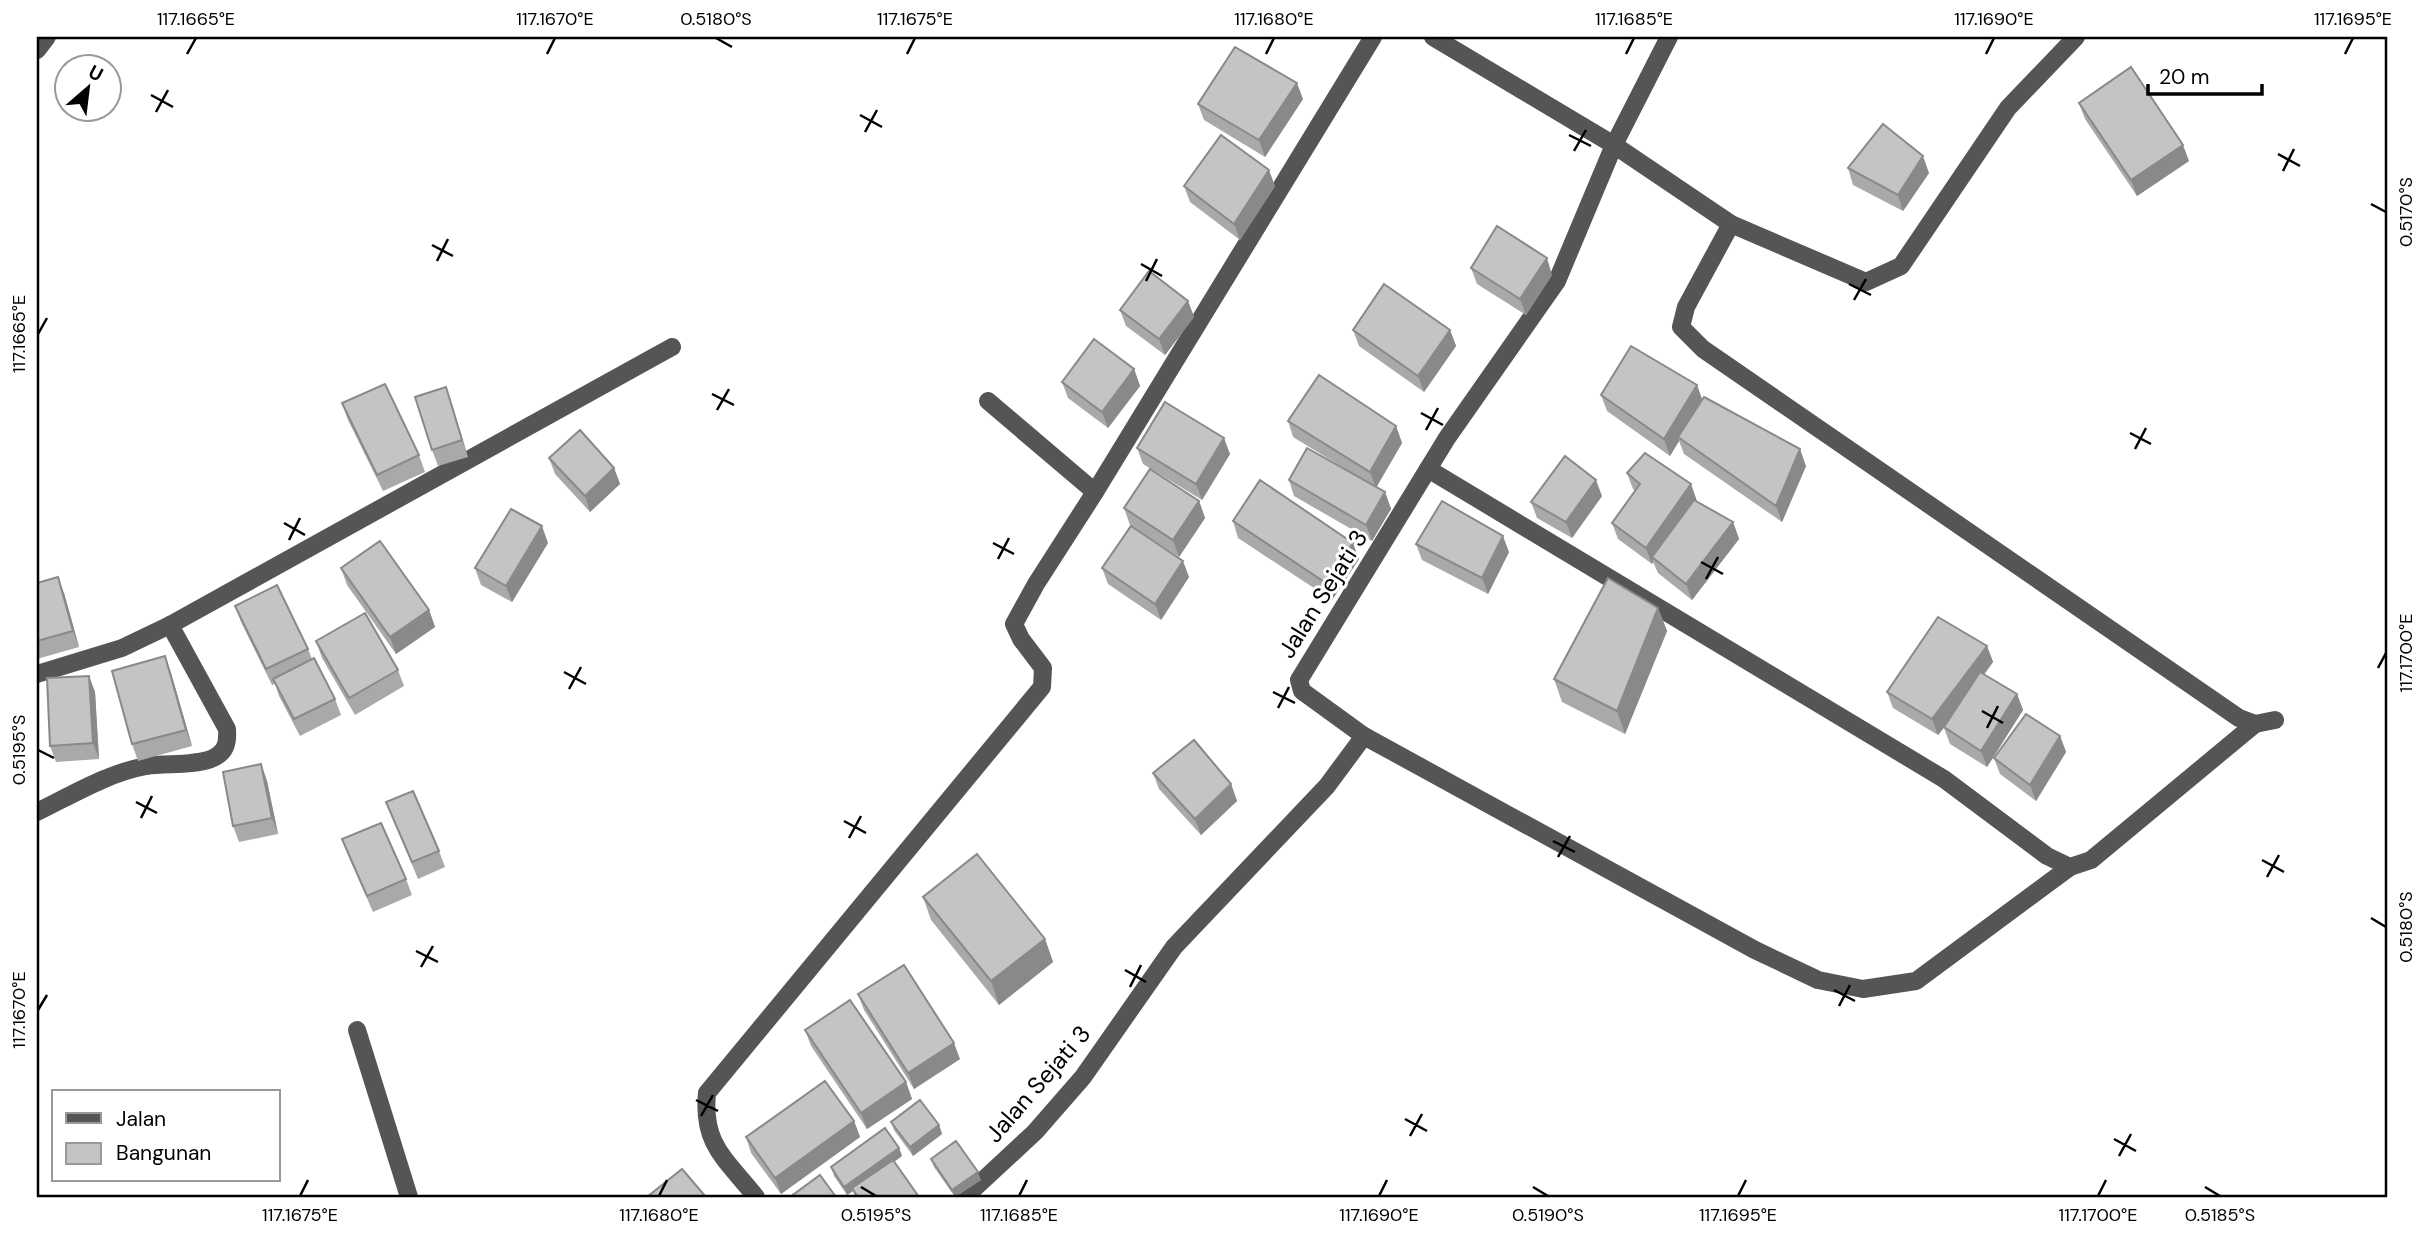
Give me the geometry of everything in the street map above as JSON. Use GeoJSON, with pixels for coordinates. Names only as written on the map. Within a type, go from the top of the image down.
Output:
{"type":"FeatureCollection","features":[{"type":"Feature","properties":{"kind":"street"},"geometry":{"type":"LineString","coordinates":[[37,50],[47,37]]}},
{"type":"Feature","properties":{"kind":"street"},"geometry":{"type":"LineString","coordinates":[[756,1197],[709,1136],[705,1117],[707,1093],[1042,687],[1043,668],[1021,639],[1014,624],[1036,584],[1373,37]]}},
{"type":"Feature","properties":{"kind":"street"},"geometry":{"type":"LineString","coordinates":[[1433,37],[1614,145],[1731,224],[1866,282],[1901,266],[2008,108],[2076,37]]}},
{"type":"Feature","properties":{"kind":"street","name":"Jalan Sejati 3"},"geometry":{"type":"LineString","coordinates":[[965,1197],[1034,1132],[1083,1077],[1174,947],[1327,786],[1364,736],[1302,691],[1298,680],[1428,469],[1557,281],[1614,145],[1669,37]]}},
{"type":"Feature","properties":{"kind":"street"},"geometry":{"type":"LineString","coordinates":[[1731,224],[1686,307],[1681,327],[1703,349],[2239,718],[2255,724]]}},
{"type":"Feature","properties":{"kind":"street"},"geometry":{"type":"LineString","coordinates":[[37,674],[122,648],[170,625],[672,347]]}},
{"type":"Feature","properties":{"kind":"street"},"geometry":{"type":"LineString","coordinates":[[988,401],[1095,492]]}},
{"type":"Feature","properties":{"kind":"street"},"geometry":{"type":"LineString","coordinates":[[1428,469],[1944,779],[2047,856],[2070,867]]}},
{"type":"Feature","properties":{"kind":"street"},"geometry":{"type":"LineString","coordinates":[[37,812],[110,777],[145,766],[210,759],[222,752],[228,743],[227,729],[170,625]]}},
{"type":"Feature","properties":{"kind":"street"},"geometry":{"type":"LineString","coordinates":[[1364,736],[1755,950],[1818,980],[1863,989],[1916,981],[2070,867],[2091,860],[2255,724],[2275,720]]}},
{"type":"Feature","properties":{"kind":"street"},"geometry":{"type":"LineString","coordinates":[[357,1030],[409,1197]]}},
{"type":"Feature","properties":{"kind":"building"},"geometry":{"type":"Polygon","coordinates":[[[1235,47],[1297,83],[1259,140],[1198,104],[1235,47]]]}},
{"type":"Feature","properties":{"kind":"building"},"geometry":{"type":"Polygon","coordinates":[[[2131,67],[2183,145],[2131,180],[2079,103],[2131,67]]]}},
{"type":"Feature","properties":{"kind":"building"},"geometry":{"type":"Polygon","coordinates":[[[1883,124],[1923,156],[1898,195],[1848,168],[1883,124]]]}},
{"type":"Feature","properties":{"kind":"building"},"geometry":{"type":"Polygon","coordinates":[[[1221,135],[1269,170],[1234,224],[1184,186],[1221,135]]]}},
{"type":"Feature","properties":{"kind":"building"},"geometry":{"type":"Polygon","coordinates":[[[1497,226],[1547,258],[1520,299],[1471,268],[1497,226]]]}},
{"type":"Feature","properties":{"kind":"building"},"geometry":{"type":"Polygon","coordinates":[[[1149,271],[1188,301],[1159,339],[1120,310],[1149,271]]]}},
{"type":"Feature","properties":{"kind":"building"},"geometry":{"type":"Polygon","coordinates":[[[1384,284],[1450,330],[1418,376],[1353,330],[1384,284]]]}},
{"type":"Feature","properties":{"kind":"building"},"geometry":{"type":"Polygon","coordinates":[[[1094,339],[1134,369],[1102,412],[1062,382],[1094,339]]]}},
{"type":"Feature","properties":{"kind":"building"},"geometry":{"type":"Polygon","coordinates":[[[1631,346],[1697,385],[1664,439],[1601,395],[1631,346]]]}},
{"type":"Feature","properties":{"kind":"building"},"geometry":{"type":"Polygon","coordinates":[[[1319,375],[1396,426],[1370,472],[1288,421],[1319,375]]]}},
{"type":"Feature","properties":{"kind":"building"},"geometry":{"type":"Polygon","coordinates":[[[385,384],[419,455],[377,475],[342,403],[385,384]]]}},
{"type":"Feature","properties":{"kind":"building"},"geometry":{"type":"Polygon","coordinates":[[[446,387],[462,440],[432,450],[415,397],[446,387]]]}},
{"type":"Feature","properties":{"kind":"building"},"geometry":{"type":"Polygon","coordinates":[[[1704,397],[1800,449],[1776,506],[1678,437],[1704,397]]]}},
{"type":"Feature","properties":{"kind":"building"},"geometry":{"type":"Polygon","coordinates":[[[1165,402],[1224,438],[1196,484],[1137,448],[1165,402]]]}},
{"type":"Feature","properties":{"kind":"building"},"geometry":{"type":"Polygon","coordinates":[[[580,430],[614,468],[585,496],[549,458],[580,430]]]}},
{"type":"Feature","properties":{"kind":"building"},"geometry":{"type":"Polygon","coordinates":[[[1307,448],[1385,492],[1366,525],[1289,480],[1307,448]]]}},
{"type":"Feature","properties":{"kind":"building"},"geometry":{"type":"Polygon","coordinates":[[[1645,453],[1691,484],[1646,548],[1612,523],[1640,484],[1627,473],[1645,453]]]}},
{"type":"Feature","properties":{"kind":"building"},"geometry":{"type":"Polygon","coordinates":[[[1565,456],[1596,480],[1566,522],[1531,502],[1565,456]]]}},
{"type":"Feature","properties":{"kind":"building"},"geometry":{"type":"Polygon","coordinates":[[[1150,469],[1199,501],[1173,540],[1124,508],[1150,469]]]}},
{"type":"Feature","properties":{"kind":"building"},"geometry":{"type":"Polygon","coordinates":[[[1260,480],[1353,543],[1326,583],[1233,521],[1260,480]]]}},
{"type":"Feature","properties":{"kind":"building"},"geometry":{"type":"Polygon","coordinates":[[[1694,500],[1733,522],[1686,584],[1652,557],[1694,500]]]}},
{"type":"Feature","properties":{"kind":"building"},"geometry":{"type":"Polygon","coordinates":[[[1442,501],[1503,536],[1482,578],[1416,544],[1442,501]]]}},
{"type":"Feature","properties":{"kind":"building"},"geometry":{"type":"Polygon","coordinates":[[[511,509],[542,526],[506,586],[475,568],[511,509]]]}},
{"type":"Feature","properties":{"kind":"building"},"geometry":{"type":"Polygon","coordinates":[[[1131,526],[1183,561],[1155,604],[1102,568],[1131,526]]]}},
{"type":"Feature","properties":{"kind":"building"},"geometry":{"type":"Polygon","coordinates":[[[380,541],[429,610],[390,637],[341,568],[380,541]]]}},
{"type":"Feature","properties":{"kind":"building"},"geometry":{"type":"Polygon","coordinates":[[[58,577],[73,631],[37,641],[37,583],[58,577]]]}},
{"type":"Feature","properties":{"kind":"building"},"geometry":{"type":"Polygon","coordinates":[[[1608,578],[1658,608],[1617,711],[1554,679],[1608,578]]]}},
{"type":"Feature","properties":{"kind":"building"},"geometry":{"type":"Polygon","coordinates":[[[277,585],[308,649],[266,669],[235,606],[277,585]]]}},
{"type":"Feature","properties":{"kind":"building"},"geometry":{"type":"Polygon","coordinates":[[[365,613],[398,670],[349,698],[316,641],[365,613]]]}},
{"type":"Feature","properties":{"kind":"building"},"geometry":{"type":"Polygon","coordinates":[[[1938,617],[1987,646],[1932,719],[1887,692],[1938,617]]]}},
{"type":"Feature","properties":{"kind":"building"},"geometry":{"type":"Polygon","coordinates":[[[165,656],[186,730],[132,744],[112,671],[165,656]]]}},
{"type":"Feature","properties":{"kind":"building"},"geometry":{"type":"Polygon","coordinates":[[[314,658],[335,699],[294,719],[273,679],[314,658]]]}},
{"type":"Feature","properties":{"kind":"building"},"geometry":{"type":"Polygon","coordinates":[[[1980,672],[2017,694],[1981,751],[1944,727],[1980,672]]]}},
{"type":"Feature","properties":{"kind":"building"},"geometry":{"type":"Polygon","coordinates":[[[89,676],[93,743],[50,746],[47,678],[89,676]]]}},
{"type":"Feature","properties":{"kind":"building"},"geometry":{"type":"Polygon","coordinates":[[[2026,714],[2060,736],[2030,785],[1994,758],[2026,714]]]}},
{"type":"Feature","properties":{"kind":"building"},"geometry":{"type":"Polygon","coordinates":[[[1194,740],[1231,784],[1195,819],[1153,773],[1194,740]]]}},
{"type":"Feature","properties":{"kind":"building"},"geometry":{"type":"Polygon","coordinates":[[[261,764],[272,818],[233,826],[223,772],[261,764]]]}},
{"type":"Feature","properties":{"kind":"building"},"geometry":{"type":"Polygon","coordinates":[[[413,791],[439,851],[412,862],[386,802],[413,791]]]}},
{"type":"Feature","properties":{"kind":"building"},"geometry":{"type":"Polygon","coordinates":[[[381,823],[406,879],[367,896],[342,839],[381,823]]]}},
{"type":"Feature","properties":{"kind":"building"},"geometry":{"type":"Polygon","coordinates":[[[977,854],[1045,939],[991,981],[923,897],[977,854]]]}},
{"type":"Feature","properties":{"kind":"building"},"geometry":{"type":"Polygon","coordinates":[[[904,965],[954,1043],[908,1073],[858,994],[904,965]]]}},
{"type":"Feature","properties":{"kind":"building"},"geometry":{"type":"Polygon","coordinates":[[[850,1000],[906,1082],[861,1113],[805,1030],[850,1000]]]}},
{"type":"Feature","properties":{"kind":"building"},"geometry":{"type":"Polygon","coordinates":[[[825,1081],[854,1121],[775,1178],[746,1137],[825,1081]]]}},
{"type":"Feature","properties":{"kind":"building"},"geometry":{"type":"Polygon","coordinates":[[[920,1100],[939,1125],[910,1147],[891,1122],[920,1100]]]}},
{"type":"Feature","properties":{"kind":"building"},"geometry":{"type":"Polygon","coordinates":[[[885,1128],[899,1148],[844,1187],[831,1167],[885,1128]]]}},
{"type":"Feature","properties":{"kind":"building"},"geometry":{"type":"Polygon","coordinates":[[[956,1141],[978,1172],[952,1190],[931,1159],[956,1141]]]}},
{"type":"Feature","properties":{"kind":"building"},"geometry":{"type":"Polygon","coordinates":[[[893,1160],[919,1197],[858,1197],[852,1188],[893,1160]]]}},
{"type":"Feature","properties":{"kind":"building"},"geometry":{"type":"Polygon","coordinates":[[[682,1169],[706,1197],[647,1197],[682,1169]]]}},
{"type":"Feature","properties":{"kind":"building"},"geometry":{"type":"Polygon","coordinates":[[[820,1175],[836,1197],[790,1197],[820,1175]]]}}]}
